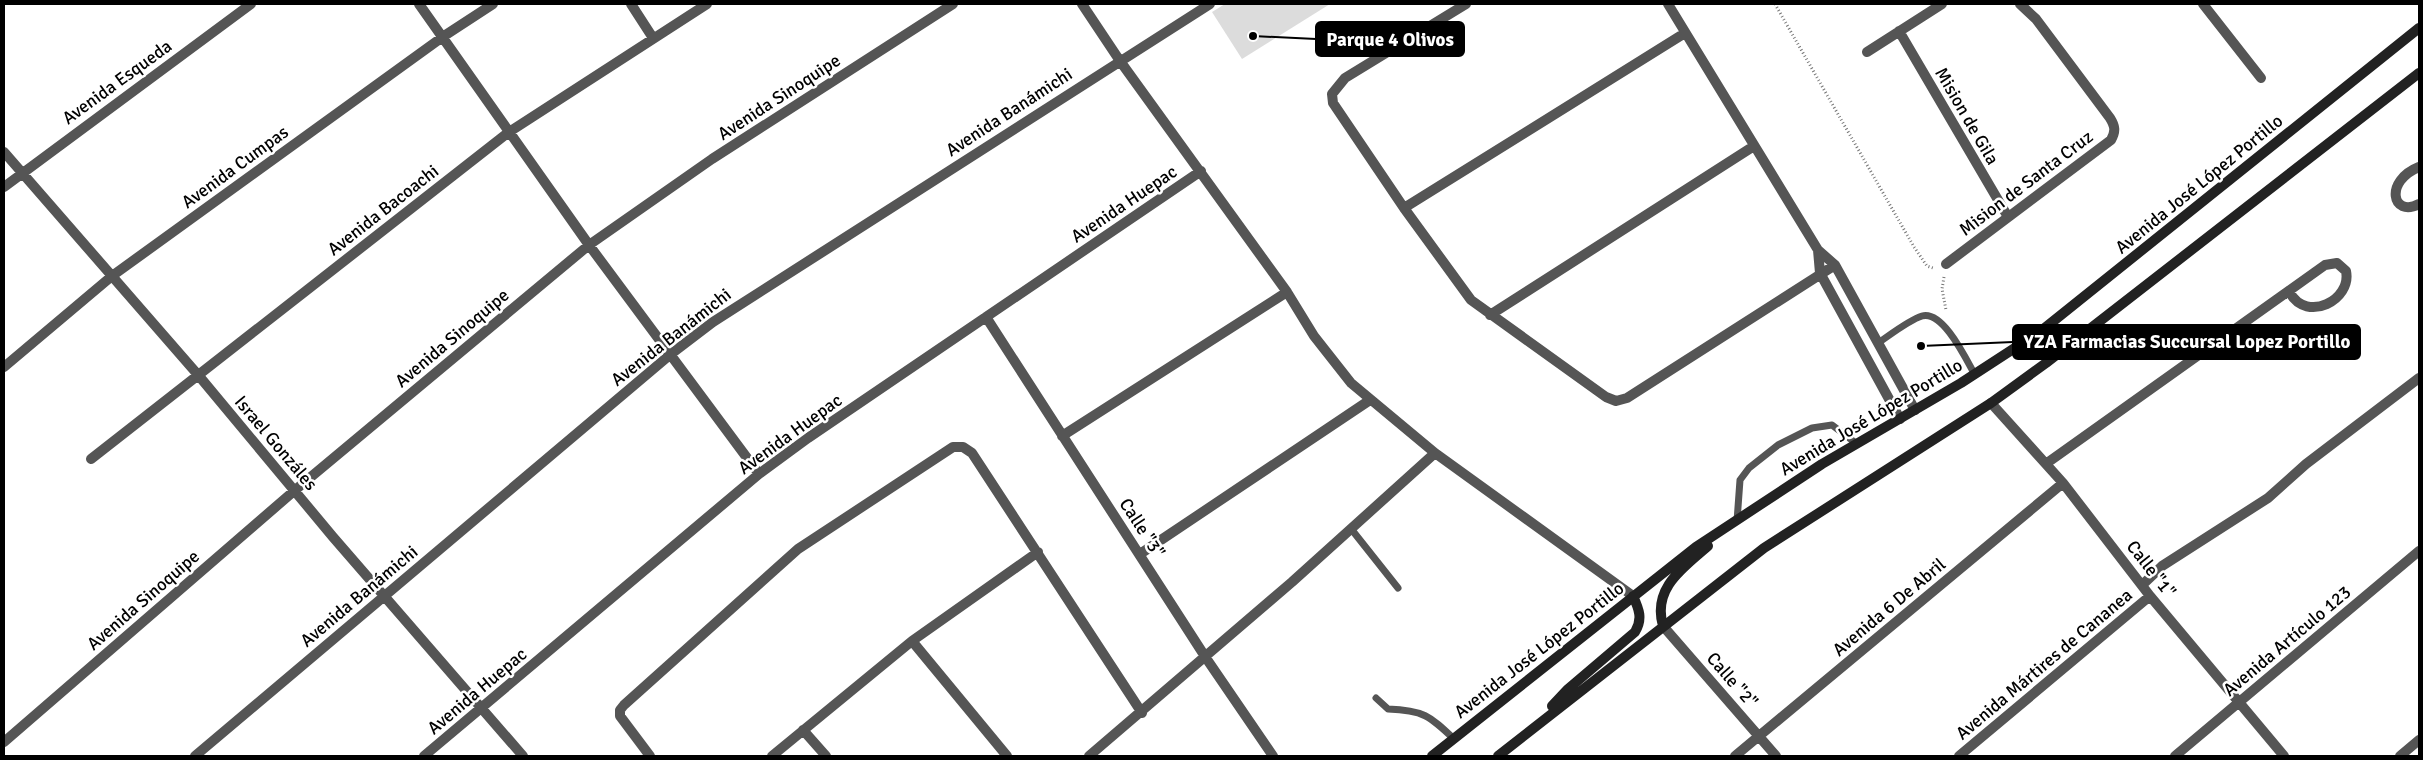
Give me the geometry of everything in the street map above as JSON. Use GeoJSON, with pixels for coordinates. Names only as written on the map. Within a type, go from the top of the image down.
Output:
{"type":"FeatureCollection","features":[{"type":"Feature","properties":{"kind":"main road","name":"Avenida José López Portillo"},"geometry":{"type":"LineString","coordinates":[[1432,756],[1696,547],[1737,521],[1746,512],[1975,374],[2064,313],[2419,28]]}},
{"type":"Feature","properties":{"kind":"main road"},"geometry":{"type":"LineString","coordinates":[[1498,756],[1764,548],[1991,402],[2156,278],[2419,73]]}},
{"type":"Feature","properties":{"kind":"main road"},"geometry":{"type":"LineString","coordinates":[[1663,626],[1662,604],[1672,577],[1737,521]]}},
{"type":"Feature","properties":{"kind":"main road"},"geometry":{"type":"LineString","coordinates":[[1533,728],[1568,689],[1634,632],[1639,625],[1640,617],[1633,596]]}},
{"type":"Feature","properties":{"kind":"street","name":"Avenida Esqueda"},"geometry":{"type":"LineString","coordinates":[[4,187],[251,4]]}},
{"type":"Feature","properties":{"kind":"street"},"geometry":{"type":"LineString","coordinates":[[419,4],[444,36],[589,245],[759,474]]}},
{"type":"Feature","properties":{"kind":"street","name":"Avenida Cumpas"},"geometry":{"type":"LineString","coordinates":[[4,367],[112,276],[444,36],[493,4]]}},
{"type":"Feature","properties":{"kind":"street"},"geometry":{"type":"LineString","coordinates":[[631,4],[653,38]]}},
{"type":"Feature","properties":{"kind":"street","name":"Avenida Bacoachi"},"geometry":{"type":"LineString","coordinates":[[91,459],[509,132],[707,4]]}},
{"type":"Feature","properties":{"kind":"street","name":"Avenida Sinoquipe"},"geometry":{"type":"LineString","coordinates":[[4,742],[294,491],[589,245],[712,159],[954,4]]}},
{"type":"Feature","properties":{"kind":"street"},"geometry":{"type":"LineString","coordinates":[[1082,4],[1120,61],[1287,292],[1334,363],[1350,382],[1435,453],[1633,596]]}},
{"type":"Feature","properties":{"kind":"street","name":"Avenida Banámichi"},"geometry":{"type":"LineString","coordinates":[[195,756],[671,354],[743,301],[1210,4]]}},
{"type":"Feature","properties":{"kind":"street"},"geometry":{"type":"LineString","coordinates":[[1466,4],[1345,78],[1332,94],[1338,112],[1460,288],[1471,300],[1490,315],[1606,397],[1616,401],[1627,398],[1835,265]]}},
{"type":"Feature","properties":{"kind":"street"},"geometry":{"type":"LineString","coordinates":[[1668,4],[1818,250],[1835,265],[1916,410]]}},
{"type":"Feature","properties":{"kind":"street"},"geometry":{"type":"LineString","coordinates":[[1867,52],[1942,4]]}},
{"type":"Feature","properties":{"kind":"street","name":"Mision de Santa Cruz"},"geometry":{"type":"LineString","coordinates":[[1946,264],[2111,140],[2115,129],[2110,118],[2036,19],[2020,4]]}},
{"type":"Feature","properties":{"kind":"street"},"geometry":{"type":"LineString","coordinates":[[2203,4],[2261,78]]}},
{"type":"Feature","properties":{"kind":"street","name":"Mision de Gila"},"geometry":{"type":"LineString","coordinates":[[1898,31],[2008,217]]}},
{"type":"Feature","properties":{"kind":"street"},"geometry":{"type":"LineString","coordinates":[[1404,208],[1685,33]]}},
{"type":"Feature","properties":{"kind":"street"},"geometry":{"type":"LineString","coordinates":[[1490,315],[1754,146]]}},
{"type":"Feature","properties":{"kind":"street","name":"Israel Gonzáles"},"geometry":{"type":"LineString","coordinates":[[4,152],[199,376],[294,491],[523,756]]}},
{"type":"Feature","properties":{"kind":"street"},"geometry":{"type":"LineString","coordinates":[[2419,167],[2400,179],[2394,192],[2396,199],[2401,205],[2414,207],[2419,204]]}},
{"type":"Feature","properties":{"kind":"street","name":"Avenida Huepac"},"geometry":{"type":"LineString","coordinates":[[424,756],[759,474],[1201,171]]}},
{"type":"Feature","properties":{"kind":"street"},"geometry":{"type":"LineString","coordinates":[[1818,250],[1820,273],[1900,419]]}},
{"type":"Feature","properties":{"kind":"street"},"geometry":{"type":"LineString","coordinates":[[2047,463],[2290,292],[2325,265],[2337,263],[2346,271],[2348,278],[2345,286],[2339,294],[2322,306],[2313,308],[2298,304],[2290,292]]}},
{"type":"Feature","properties":{"kind":"street"},"geometry":{"type":"LineString","coordinates":[[1062,436],[1287,292]]}},
{"type":"Feature","properties":{"kind":"street","name":"Calle \"3\""},"geometry":{"type":"LineString","coordinates":[[986,317],[1206,658],[1273,756]]}},
{"type":"Feature","properties":{"kind":"street"},"geometry":{"type":"LineString","coordinates":[[2142,585],[2162,566],[2268,498],[2306,464],[2417,383]]}},
{"type":"Feature","properties":{"kind":"street"},"geometry":{"type":"LineString","coordinates":[[1140,554],[1370,400]]}},
{"type":"Feature","properties":{"kind":"street","name":"Calle \"1\""},"geometry":{"type":"LineString","coordinates":[[1991,402],[2064,483],[2150,596],[2284,756]]}},
{"type":"Feature","properties":{"kind":"street"},"geometry":{"type":"LineString","coordinates":[[650,756],[620,716],[620,710],[624,705],[798,550],[953,447],[963,446],[972,453],[1142,712]]}},
{"type":"Feature","properties":{"kind":"street"},"geometry":{"type":"LineString","coordinates":[[1089,756],[1206,658],[1352,530],[1435,453]]}},
{"type":"Feature","properties":{"kind":"street","name":"Avenida 6 De Abril"},"geometry":{"type":"LineString","coordinates":[[1735,756],[2064,483]]}},
{"type":"Feature","properties":{"kind":"street","name":"Avenida Artículo 123"},"geometry":{"type":"LineString","coordinates":[[2175,756],[2419,551]]}},
{"type":"Feature","properties":{"kind":"street"},"geometry":{"type":"LineString","coordinates":[[772,756],[912,641],[1038,552]]}},
{"type":"Feature","properties":{"kind":"street","name":"Avenida Mártires de Cananea"},"geometry":{"type":"LineString","coordinates":[[1959,756],[2150,596]]}},
{"type":"Feature","properties":{"kind":"street","name":"Calle \"2\""},"geometry":{"type":"LineString","coordinates":[[1663,626],[1776,756]]}},
{"type":"Feature","properties":{"kind":"street"},"geometry":{"type":"LineString","coordinates":[[912,641],[1007,756]]}},
{"type":"Feature","properties":{"kind":"street"},"geometry":{"type":"LineString","coordinates":[[803,730],[826,756]]}},
{"type":"Feature","properties":{"kind":"street"},"geometry":{"type":"LineString","coordinates":[[2400,756],[2419,740]]}},
{"type":"Feature","properties":{"kind":"lane"},"geometry":{"type":"LineString","coordinates":[[1878,343],[1918,318],[1930,316],[1938,320],[1947,329],[1975,374]]}},
{"type":"Feature","properties":{"kind":"lane"},"geometry":{"type":"LineString","coordinates":[[1737,521],[1740,480],[1749,468],[1778,445],[1812,428],[1832,425],[1857,444]]}},
{"type":"Feature","properties":{"kind":"lane"},"geometry":{"type":"LineString","coordinates":[[1352,530],[1398,588]]}},
{"type":"Feature","properties":{"kind":"lane"},"geometry":{"type":"LineString","coordinates":[[1376,698],[1388,709],[1406,710],[1429,716],[1454,738]]}},
{"type":"Feature","properties":{"kind":"path"},"geometry":{"type":"LineString","coordinates":[[1776,4],[1914,248],[1928,266]]}},
{"type":"Feature","properties":{"kind":"shaded area"},"geometry":{"type":"Polygon","coordinates":[[[1225,4],[1330,4],[1242,59],[1212,12],[1225,4]]]}},
{"type":"Feature","properties":{"kind":"place","name":"Parque 4 Olivos"},"geometry":{"type":"Point","coordinates":[1253,36]}},
{"type":"Feature","properties":{"kind":"place","name":"YZA Farmacias Succursal Lopez Portillo"},"geometry":{"type":"Point","coordinates":[1921,346]}}]}
